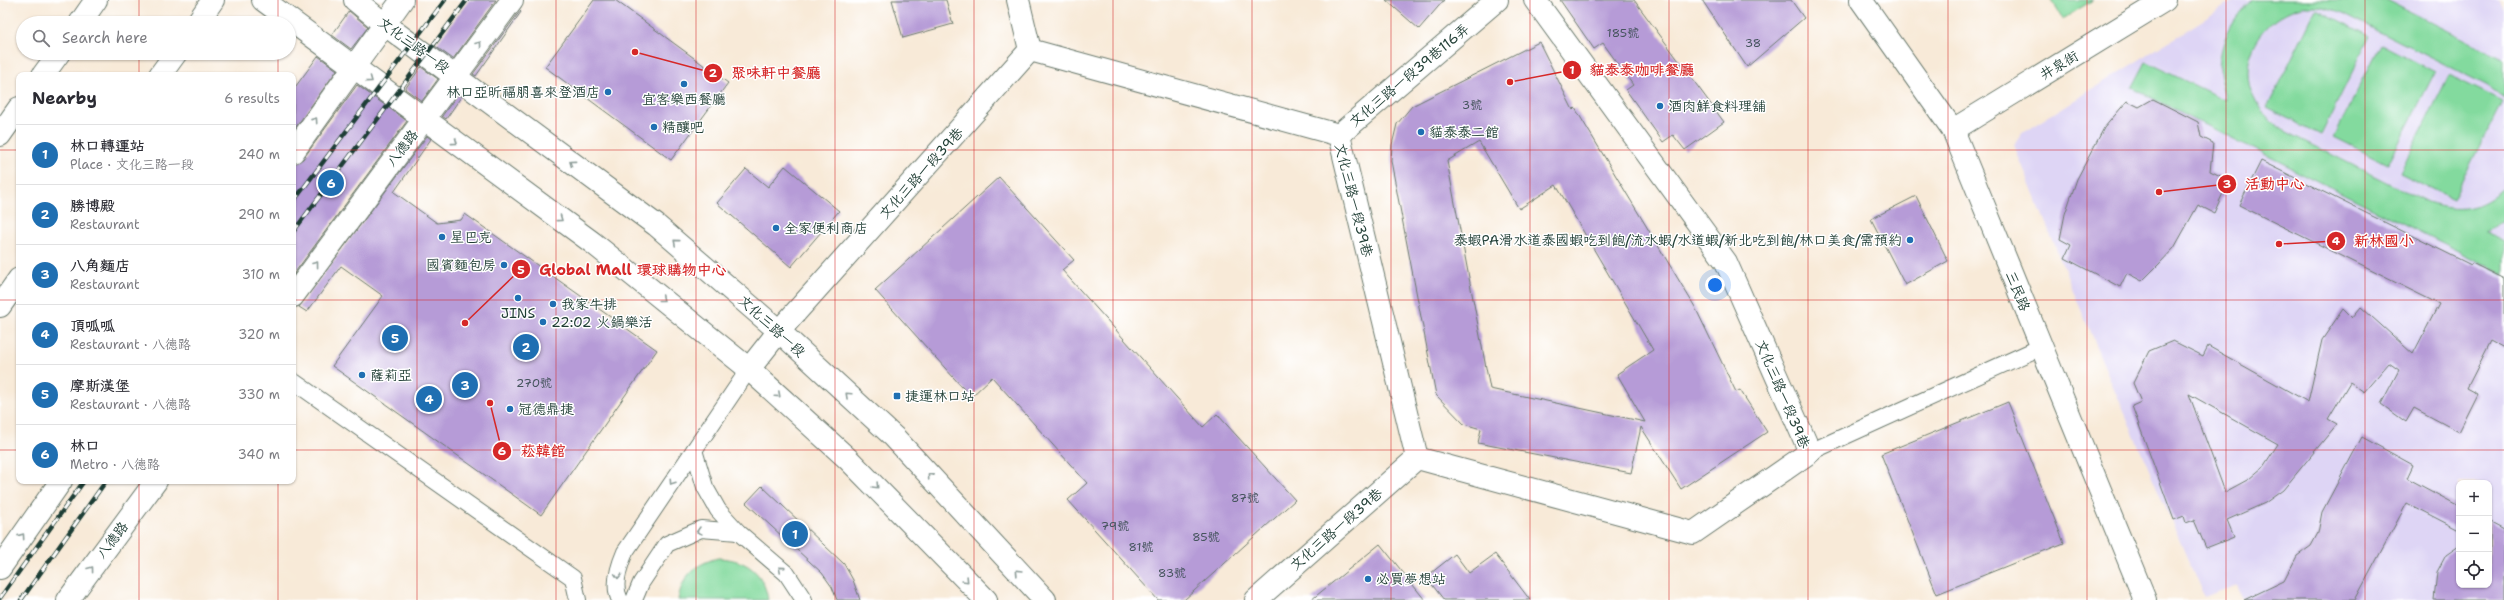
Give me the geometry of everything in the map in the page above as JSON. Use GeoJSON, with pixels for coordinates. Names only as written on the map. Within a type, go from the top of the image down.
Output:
{"type":"FeatureCollection","features":[{"type":"Feature","properties":{"kind":"main road"},"geometry":{"type":"LineString","coordinates":[[85,16],[96,0]]}},
{"type":"Feature","properties":{"kind":"main road"},"geometry":{"type":"LineString","coordinates":[[202,16],[213,0]]}},
{"type":"Feature","properties":{"kind":"main road"},"geometry":{"type":"LineString","coordinates":[[263,0],[286,16]]}},
{"type":"Feature","properties":{"kind":"main road","name":"文化三路一段"},"geometry":{"type":"LineString","coordinates":[[355,0],[384,24],[656,225],[779,331],[894,437],[1045,600]]}},
{"type":"Feature","properties":{"kind":"main road"},"geometry":{"type":"LineString","coordinates":[[296,148],[352,67],[402,0]]}},
{"type":"Feature","properties":{"kind":"main road","name":"八德路"},"geometry":{"type":"LineString","coordinates":[[296,292],[512,0]]}},
{"type":"Feature","properties":{"kind":"main road"},"geometry":{"type":"LineString","coordinates":[[1018,0],[1030,50]]}},
{"type":"Feature","properties":{"kind":"main road","name":"文化三路一段39巷116弄"},"geometry":{"type":"LineString","coordinates":[[1338,135],[1497,0]]}},
{"type":"Feature","properties":{"kind":"main road","name":"文化三路一段39巷"},"geometry":{"type":"LineString","coordinates":[[1417,458],[1693,534],[1810,452],[1726,262],[1535,0]]}},
{"type":"Feature","properties":{"kind":"main road","name":"三民路"},"geometry":{"type":"LineString","coordinates":[[1861,0],[1953,130],[2145,600]]}},
{"type":"Feature","properties":{"kind":"main road","name":"井泉街"},"geometry":{"type":"LineString","coordinates":[[1953,130],[2165,0]]}},
{"type":"Feature","properties":{"kind":"main road"},"geometry":{"type":"LineString","coordinates":[[296,23],[317,38],[352,67],[593,244],[749,369],[848,459],[986,600]]}},
{"type":"Feature","properties":{"kind":"main road","name":"文化三路一段39巷"},"geometry":{"type":"LineString","coordinates":[[749,369],[779,331],[1030,50],[1338,135],[1417,458]]}},
{"type":"Feature","properties":{"kind":"main road"},"geometry":{"type":"LineString","coordinates":[[45,72],[53,60]]}},
{"type":"Feature","properties":{"kind":"main road"},"geometry":{"type":"LineString","coordinates":[[162,72],[171,60]]}},
{"type":"Feature","properties":{"kind":"main road"},"geometry":{"type":"LineString","coordinates":[[0,135],[16,112]]}},
{"type":"Feature","properties":{"kind":"main road"},"geometry":{"type":"LineString","coordinates":[[0,306],[16,283]]}},
{"type":"Feature","properties":{"kind":"main road","name":"文化三路一段39巷"},"geometry":{"type":"LineString","coordinates":[[1256,600],[1417,458]]}},
{"type":"Feature","properties":{"kind":"main road"},"geometry":{"type":"LineString","coordinates":[[0,568],[59,484]]}},
{"type":"Feature","properties":{"kind":"main road","name":"八德路"},"geometry":{"type":"LineString","coordinates":[[68,600],[154,484]]}},
{"type":"Feature","properties":{"kind":"lane"},"geometry":{"type":"LineString","coordinates":[[1810,452],[2041,347]]}},
{"type":"Feature","properties":{"kind":"lane"},"geometry":{"type":"LineString","coordinates":[[620,600],[618,596],[617,571],[625,552],[749,369]]}},
{"type":"Feature","properties":{"kind":"lane"},"geometry":{"type":"LineString","coordinates":[[296,383],[573,578],[578,600]]}},
{"type":"Feature","properties":{"kind":"lane"},"geometry":{"type":"LineString","coordinates":[[694,450],[704,487],[718,510],[738,532],[787,574],[804,600]]}},
{"type":"Feature","properties":{"kind":"lane"},"geometry":{"type":"LineString","coordinates":[[634,600],[641,583],[667,544],[701,529],[738,532]]}},
{"type":"Feature","properties":{"kind":"shaded area"},"geometry":{"type":"Polygon","coordinates":[[[2235,0],[2499,0],[2504,9],[2504,600],[2243,600],[2237,585],[2204,597],[2094,342],[2014,145],[2022,133],[2235,0]]]}},
{"type":"Feature","properties":{"kind":"green space"},"geometry":{"type":"Polygon","coordinates":[[[2051,0],[2093,0],[2063,19],[2051,0]]]}},
{"type":"Feature","properties":{"kind":"green space"},"geometry":{"type":"Polygon","coordinates":[[[2252,0],[2387,0],[2504,59],[2504,98],[2488,86],[2343,13],[2326,8],[2309,6],[2298,8],[2285,14],[2273,22],[2263,32],[2255,44],[2250,57],[2248,70],[2249,84],[2256,103],[2266,116],[2283,130],[2428,203],[2450,208],[2469,208],[2486,201],[2504,188],[2504,222],[2484,231],[2504,241],[2504,274],[2132,88],[2146,62],[2225,100],[2219,73],[2222,50],[2228,31],[2233,22],[2252,0]]]}},
{"type":"Feature","properties":{"kind":"green space"},"geometry":{"type":"Polygon","coordinates":[[[2316,9],[2370,36],[2321,135],[2267,108],[2316,9]]]}},
{"type":"Feature","properties":{"kind":"green space"},"geometry":{"type":"Polygon","coordinates":[[[2381,44],[2435,72],[2388,164],[2334,137],[2381,44]]]}},
{"type":"Feature","properties":{"kind":"green space"},"geometry":{"type":"Polygon","coordinates":[[[2449,75],[2502,101],[2453,199],[2400,173],[2449,75]]]}},
{"type":"Feature","properties":{"kind":"green space"},"geometry":{"type":"Polygon","coordinates":[[[718,558],[737,561],[752,569],[762,582],[766,590],[768,600],[678,600],[683,584],[691,572],[703,564],[718,558]]]}},
{"type":"Feature","properties":{"kind":"building"},"geometry":{"type":"Polygon","coordinates":[[[469,0],[496,0],[453,59],[435,46],[469,0]]]}},
{"type":"Feature","properties":{"kind":"building"},"geometry":{"type":"Polygon","coordinates":[[[594,0],[615,0],[728,83],[671,160],[545,67],[594,0]]]}},
{"type":"Feature","properties":{"kind":"building"},"geometry":{"type":"Polygon","coordinates":[[[892,0],[946,0],[953,24],[903,38],[892,0]]]}},
{"type":"Feature","properties":{"kind":"building"},"geometry":{"type":"Polygon","coordinates":[[[1386,0],[1444,0],[1419,29],[1386,0]]]}},
{"type":"Feature","properties":{"kind":"building"},"geometry":{"type":"Polygon","coordinates":[[[1560,0],[1634,0],[1724,122],[1685,150],[1673,135],[1663,142],[1626,90],[1633,85],[1603,43],[1594,49],[1560,0]]]}},
{"type":"Feature","properties":{"kind":"building"},"geometry":{"type":"Polygon","coordinates":[[[1702,0],[1791,0],[1804,18],[1747,67],[1702,0]]]}},
{"type":"Feature","properties":{"kind":"building"},"geometry":{"type":"Polygon","coordinates":[[[349,11],[368,27],[351,49],[332,35],[349,11]]]}},
{"type":"Feature","properties":{"kind":"building"},"geometry":{"type":"Polygon","coordinates":[[[520,11],[521,12],[476,76],[473,74],[520,11]]]}},
{"type":"Feature","properties":{"kind":"building"},"geometry":{"type":"Polygon","coordinates":[[[1539,42],[1573,110],[1575,108],[1695,307],[1736,392],[1740,390],[1767,432],[1681,489],[1641,427],[1631,473],[1478,443],[1481,429],[1464,424],[1436,395],[1391,161],[1392,145],[1397,124],[1412,106],[1539,42]],[[1479,142],[1447,161],[1490,389],[1645,422],[1617,374],[1653,350],[1556,185],[1519,209],[1479,142]]]}},
{"type":"Feature","properties":{"kind":"building"},"geometry":{"type":"Polygon","coordinates":[[[318,56],[337,70],[296,127],[296,86],[318,56]]]}},
{"type":"Feature","properties":{"kind":"building"},"geometry":{"type":"Polygon","coordinates":[[[421,67],[438,79],[422,101],[405,89],[421,67]]]}},
{"type":"Feature","properties":{"kind":"building"},"geometry":{"type":"Polygon","coordinates":[[[357,85],[407,121],[296,271],[296,162],[303,159],[357,85]]]}},
{"type":"Feature","properties":{"kind":"building"},"geometry":{"type":"Polygon","coordinates":[[[458,94],[461,97],[446,119],[442,116],[458,94]]]}},
{"type":"Feature","properties":{"kind":"building"},"geometry":{"type":"Polygon","coordinates":[[[2153,99],[2198,122],[2201,137],[2213,143],[2210,171],[2229,180],[2214,213],[2198,205],[2174,248],[2159,264],[2142,281],[2127,273],[2120,287],[2065,258],[2071,245],[2060,239],[2065,214],[2077,179],[2104,128],[2127,101],[2139,107],[2153,99]]]}},
{"type":"Feature","properties":{"kind":"building"},"geometry":{"type":"Polygon","coordinates":[[[427,136],[431,139],[394,192],[437,223],[461,220],[465,214],[657,350],[541,515],[332,366],[383,296],[341,266],[307,312],[299,307],[427,136]]]}},
{"type":"Feature","properties":{"kind":"building"},"geometry":{"type":"Polygon","coordinates":[[[2261,161],[2471,265],[2472,263],[2504,279],[2504,348],[2491,341],[2467,388],[2478,394],[2459,432],[2414,408],[2406,422],[2381,404],[2399,370],[2389,363],[2364,392],[2350,382],[2328,419],[2337,424],[2283,490],[2265,503],[2227,520],[2234,537],[2206,548],[2194,520],[2186,523],[2184,516],[2174,520],[2132,406],[2141,402],[2133,383],[2149,351],[2173,341],[2203,356],[2208,346],[2308,402],[2322,340],[2343,309],[2352,318],[2361,307],[2413,354],[2439,304],[2239,205],[2261,161]],[[2189,394],[2225,492],[2249,479],[2263,467],[2278,444],[2189,394]]]}},
{"type":"Feature","properties":{"kind":"building"},"geometry":{"type":"Polygon","coordinates":[[[785,166],[839,211],[791,267],[717,203],[746,169],[768,187],[785,166]]]}},
{"type":"Feature","properties":{"kind":"building"},"geometry":{"type":"Polygon","coordinates":[[[999,177],[1074,260],[1062,270],[1203,427],[1217,414],[1295,500],[1184,600],[1158,600],[1068,500],[1087,483],[992,377],[971,397],[875,290],[999,177]]]}},
{"type":"Feature","properties":{"kind":"building","name":"泰蝦PA滑水道泰國蝦吃到飽/流水蝦/水道蝦/新北吃到飽/林口美食/需預約"},"geometry":{"type":"Polygon","coordinates":[[[1916,196],[1948,261],[1905,285],[1871,219],[1916,196]]]}},
{"type":"Feature","properties":{"kind":"building"},"geometry":{"type":"Polygon","coordinates":[[[2008,402],[2064,543],[1937,594],[1881,454],[2008,402]]]}},
{"type":"Feature","properties":{"kind":"building"},"geometry":{"type":"Polygon","coordinates":[[[2362,437],[2413,465],[2407,478],[2456,504],[2456,528],[2407,503],[2355,600],[2244,600],[2284,581],[2297,556],[2311,546],[2318,533],[2322,512],[2362,437]]]}},
{"type":"Feature","properties":{"kind":"building"},"geometry":{"type":"Polygon","coordinates":[[[762,486],[844,564],[853,580],[860,600],[837,600],[832,587],[822,573],[746,503],[762,486]]]}},
{"type":"Feature","properties":{"kind":"building"},"geometry":{"type":"Polygon","coordinates":[[[2492,523],[2504,529],[2504,600],[2434,600],[2437,572],[2446,555],[2456,548],[2456,588],[2492,588],[2492,523]]]}},
{"type":"Feature","properties":{"kind":"building"},"geometry":{"type":"Polygon","coordinates":[[[1380,544],[1425,600],[1311,600],[1380,544]]]}},
{"type":"Feature","properties":{"kind":"building"},"geometry":{"type":"Polygon","coordinates":[[[1455,554],[1469,573],[1495,554],[1530,600],[1444,600],[1426,577],[1455,554]]]}},
{"type":"Feature","properties":{"kind":"railway"},"geometry":{"type":"LineString","coordinates":[[296,198],[445,0]]}},
{"type":"Feature","properties":{"kind":"railway"},"geometry":{"type":"LineString","coordinates":[[296,228],[467,0]]}},
{"type":"Feature","properties":{"kind":"railway"},"geometry":{"type":"LineString","coordinates":[[0,598],[82,484]]}},
{"type":"Feature","properties":{"kind":"railway"},"geometry":{"type":"LineString","coordinates":[[21,600],[104,484]]}},
{"type":"Feature","properties":{"kind":"place","name":"聚味軒中餐廳"},"geometry":{"type":"Point","coordinates":[635,52]}},
{"type":"Feature","properties":{"kind":"place","name":"貓泰泰咖啡餐廳"},"geometry":{"type":"Point","coordinates":[1510,82]}},
{"type":"Feature","properties":{"kind":"place","name":"宜客樂西餐廳"},"geometry":{"type":"Point","coordinates":[684,84]}},
{"type":"Feature","properties":{"kind":"place","name":"林口亞昕福朋喜來登酒店"},"geometry":{"type":"Point","coordinates":[608,92]}},
{"type":"Feature","properties":{"kind":"place","name":"酒肉鮮食料理舖"},"geometry":{"type":"Point","coordinates":[1660,106]}},
{"type":"Feature","properties":{"kind":"place","name":"精釀吧"},"geometry":{"type":"Point","coordinates":[654,127]}},
{"type":"Feature","properties":{"kind":"place","name":"貓泰泰二館"},"geometry":{"type":"Point","coordinates":[1421,132]}},
{"type":"Feature","properties":{"kind":"place","name":"林口"},"geometry":{"type":"Point","coordinates":[331,183]}},
{"type":"Feature","properties":{"kind":"place","name":"活動中心"},"geometry":{"type":"Point","coordinates":[2159,192]}},
{"type":"Feature","properties":{"kind":"place","name":"全家便利商店"},"geometry":{"type":"Point","coordinates":[776,228]}},
{"type":"Feature","properties":{"kind":"place","name":"星巴克"},"geometry":{"type":"Point","coordinates":[442,237]}},
{"type":"Feature","properties":{"kind":"place","name":"泰蝦PA滑水道泰國蝦吃到飽/流水蝦/水道蝦/新北吃到飽/林口美食/需預約"},"geometry":{"type":"Point","coordinates":[1910,240]}},
{"type":"Feature","properties":{"kind":"place","name":"新林國小"},"geometry":{"type":"Point","coordinates":[2279,244]}},
{"type":"Feature","properties":{"kind":"place","name":"國賓麵包房"},"geometry":{"type":"Point","coordinates":[504,265]}},
{"type":"Feature","properties":{"kind":"place","name":"JINS"},"geometry":{"type":"Point","coordinates":[518,298]}},
{"type":"Feature","properties":{"kind":"place","name":"我家牛排"},"geometry":{"type":"Point","coordinates":[553,304]}},
{"type":"Feature","properties":{"kind":"place","name":"22:02 火鍋樂活"},"geometry":{"type":"Point","coordinates":[543,322]}},
{"type":"Feature","properties":{"kind":"place","name":"Global Mall 環球購物中心"},"geometry":{"type":"Point","coordinates":[465,323]}},
{"type":"Feature","properties":{"kind":"place","name":"摩斯漢堡"},"geometry":{"type":"Point","coordinates":[395,338]}},
{"type":"Feature","properties":{"kind":"place","name":"勝博殿"},"geometry":{"type":"Point","coordinates":[526,347]}},
{"type":"Feature","properties":{"kind":"place","name":"薩莉亞"},"geometry":{"type":"Point","coordinates":[362,375]}},
{"type":"Feature","properties":{"kind":"place","name":"八角麵店"},"geometry":{"type":"Point","coordinates":[465,385]}},
{"type":"Feature","properties":{"kind":"place","name":"捷運林口站"},"geometry":{"type":"Point","coordinates":[897,396]}},
{"type":"Feature","properties":{"kind":"place","name":"頂呱呱"},"geometry":{"type":"Point","coordinates":[429,399]}},
{"type":"Feature","properties":{"kind":"place","name":"菘韓館"},"geometry":{"type":"Point","coordinates":[490,403]}},
{"type":"Feature","properties":{"kind":"place","name":"冠德鼎捷"},"geometry":{"type":"Point","coordinates":[510,409]}},
{"type":"Feature","properties":{"kind":"place","name":"林口轉運站"},"geometry":{"type":"Point","coordinates":[795,534]}},
{"type":"Feature","properties":{"kind":"place","name":"必買夢想站"},"geometry":{"type":"Point","coordinates":[1368,579]}}]}
